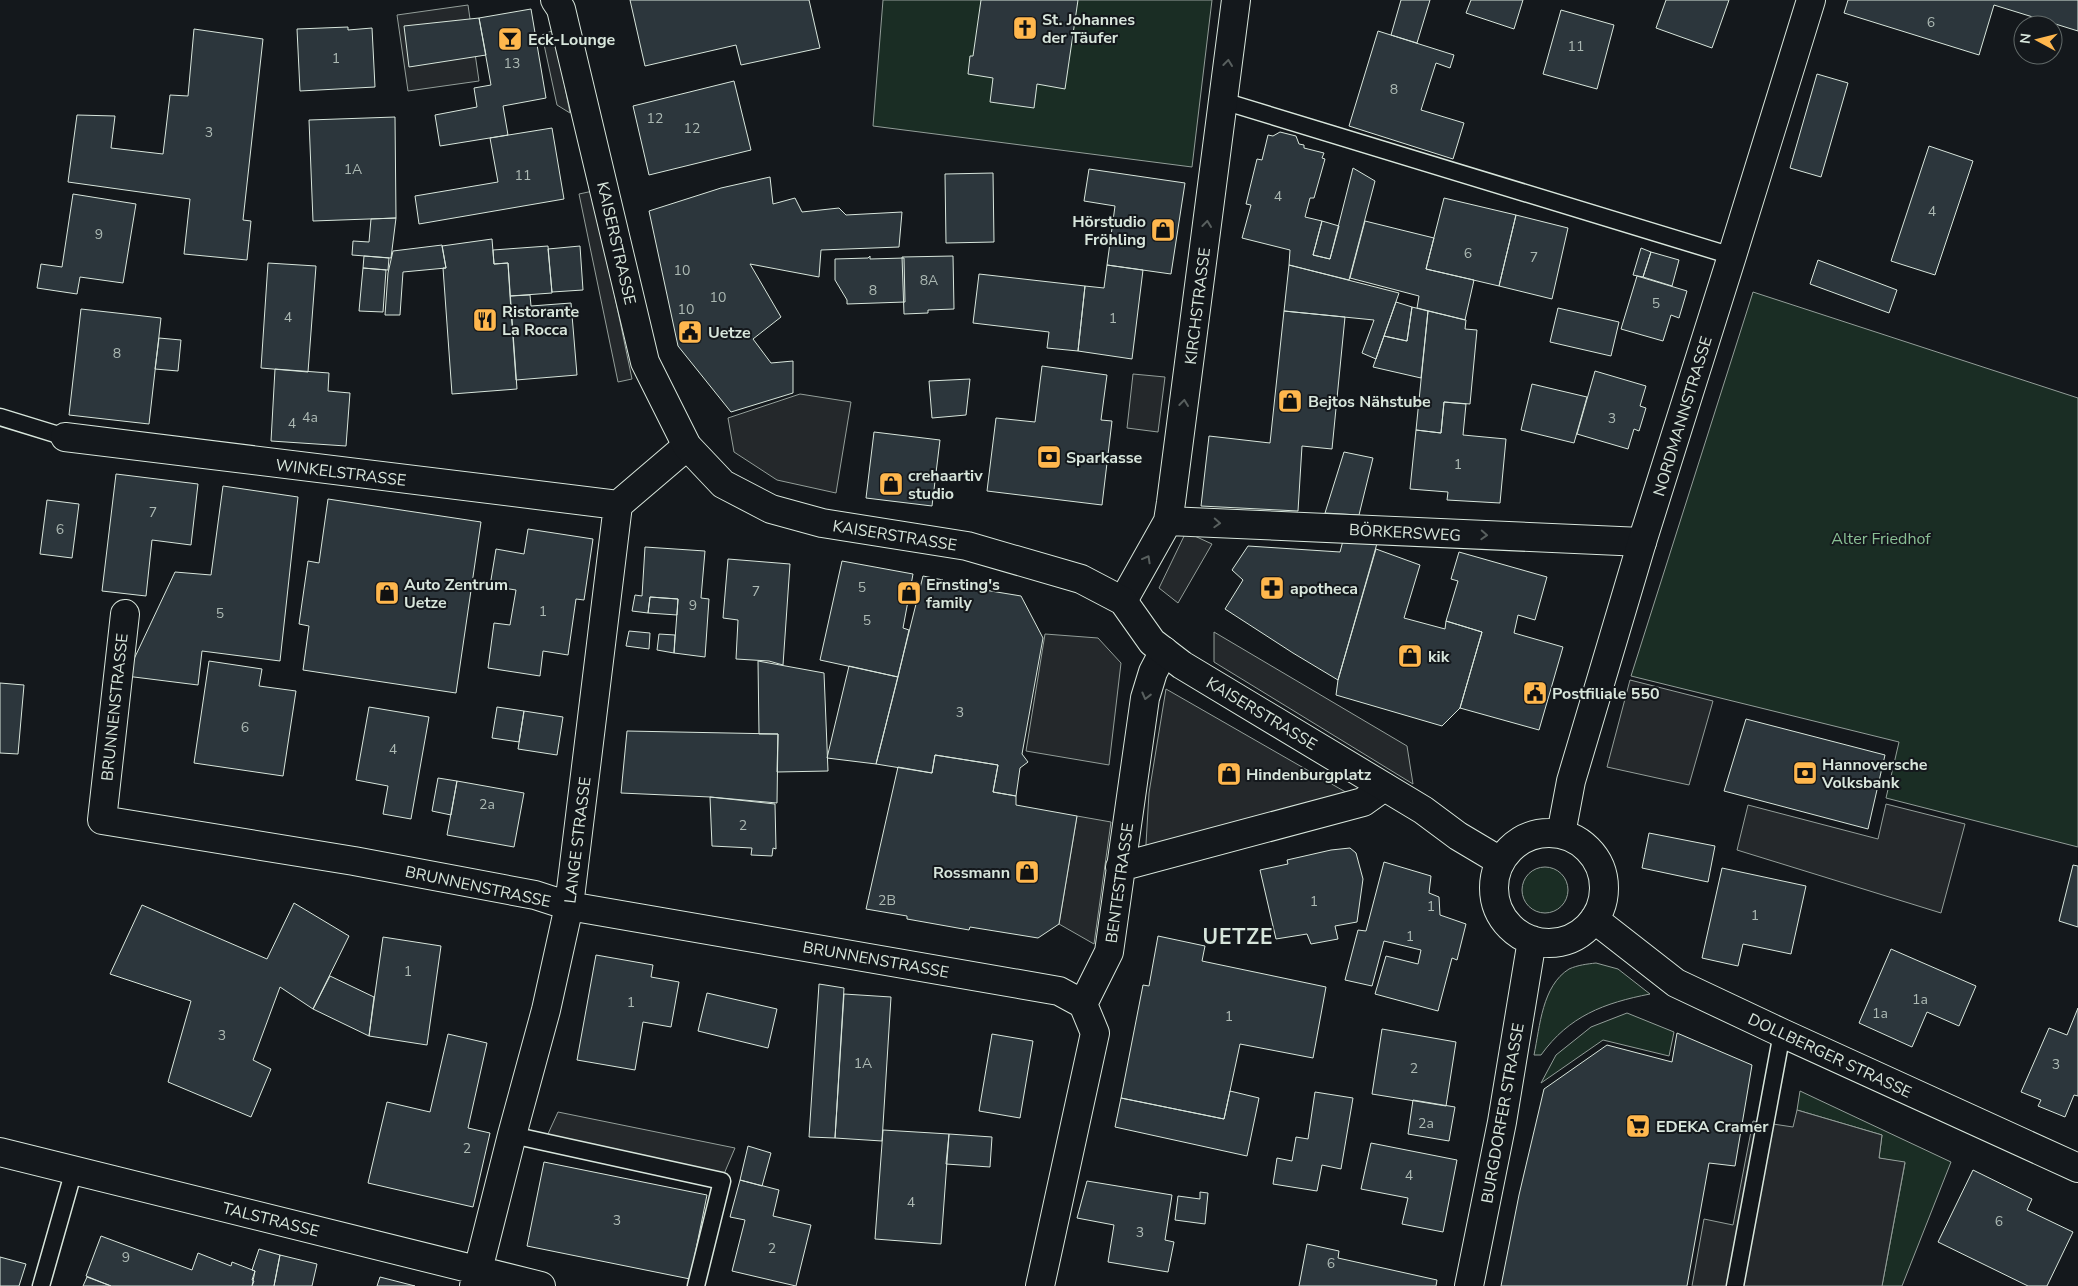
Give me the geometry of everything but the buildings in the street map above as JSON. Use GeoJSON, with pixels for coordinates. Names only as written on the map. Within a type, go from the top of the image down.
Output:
{"type":"FeatureCollection","features":[{"type":"Feature","properties":{"kind":"street","name":"KAISERSTRASSE"},"geometry":{"type":"LineString","coordinates":[[555,0],[561,9],[645,362],[687,446],[723,484],[771,509],[822,523],[966,546],[1081,578],[1124,602],[1152,642],[1182,665],[1423,810],[1458,836],[1500,861]]}},
{"type":"Feature","properties":{"kind":"street","name":"KIRCHSTRASSE"},"geometry":{"type":"LineString","coordinates":[[1124,602],[1168,521],[1236,0]]}},
{"type":"Feature","properties":{"kind":"street","name":"NORDMANNSTRASSE"},"geometry":{"type":"LineString","coordinates":[[1561,834],[1571,781],[1642,542],[1810,0]]}},
{"type":"Feature","properties":{"kind":"street","name":"WINKELSTRASSE"},"geometry":{"type":"LineString","coordinates":[[65,437],[618,506]]}},
{"type":"Feature","properties":{"kind":"street"},"geometry":{"type":"LineString","coordinates":[[618,506],[687,446]]}},
{"type":"Feature","properties":{"kind":"street","name":"LANGE STRASSE"},"geometry":{"type":"LineString","coordinates":[[476,1278],[546,1010],[570,906],[618,506]]}},
{"type":"Feature","properties":{"kind":"street","name":"BÖRKERSWEG"},"geometry":{"type":"LineString","coordinates":[[1168,521],[1642,542]]}},
{"type":"Feature","properties":{"kind":"street","name":"BRUNNENSTRASSE"},"geometry":{"type":"LineString","coordinates":[[125,614],[102,820],[374,864],[535,894],[570,906],[1059,991],[1083,1004]]}},
{"type":"Feature","properties":{"kind":"street","name":"BENTESTRASSE"},"geometry":{"type":"LineString","coordinates":[[1083,1004],[1109,952],[1145,698],[1153,672],[1164,651]]}},
{"type":"Feature","properties":{"kind":"street"},"geometry":{"type":"LineString","coordinates":[[1120,868],[1363,802],[1384,787]]}},
{"type":"Feature","properties":{"kind":"street"},"geometry":{"type":"LineString","coordinates":[[1543,833],[1561,834],[1577,840],[1591,852],[1600,868],[1604,885],[1602,903],[1594,919],[1582,932],[1566,940],[1549,943],[1532,940],[1518,933],[1506,922],[1498,909],[1494,893],[1495,876],[1500,861],[1511,847],[1526,837],[1543,833]]}},
{"type":"Feature","properties":{"kind":"street","name":"DOLLBERGER STRASSE"},"geometry":{"type":"LineString","coordinates":[[1594,919],[1676,982],[1782,1033],[2078,1168]]}},
{"type":"Feature","properties":{"kind":"street","name":"BURGDORFER STRASSE"},"geometry":{"type":"LineString","coordinates":[[1469,1286],[1502,1122],[1532,940]]}},
{"type":"Feature","properties":{"kind":"street"},"geometry":{"type":"LineString","coordinates":[[1040,1286],[1094,1033],[1083,1004]]}},
{"type":"Feature","properties":{"kind":"street","name":"TALSTRASSE"},"geometry":{"type":"LineString","coordinates":[[0,1152],[74,1170],[476,1278],[541,1286]]}},
{"type":"Feature","properties":{"kind":"lane"},"geometry":{"type":"LineString","coordinates":[[1223,101],[1732,256]]}},
{"type":"Feature","properties":{"kind":"lane"},"geometry":{"type":"LineString","coordinates":[[0,417],[65,437]]}},
{"type":"Feature","properties":{"kind":"lane"},"geometry":{"type":"LineString","coordinates":[[1735,1286],[1782,1033]]}},
{"type":"Feature","properties":{"kind":"lane"},"geometry":{"type":"LineString","coordinates":[[512,1136],[722,1181],[696,1286]]}},
{"type":"Feature","properties":{"kind":"lane"},"geometry":{"type":"LineString","coordinates":[[41,1286],[74,1170]]}},
{"type":"Feature","properties":{"kind":"green space"},"geometry":{"type":"Polygon","coordinates":[[[883,0],[1212,0],[1192,167],[873,126],[883,0]]]}},
{"type":"Feature","properties":{"kind":"green space","name":"Alter Friedhof"},"geometry":{"type":"Polygon","coordinates":[[[1753,292],[2078,398],[2078,847],[1886,798],[1899,742],[1631,676],[1753,292]]]}},
{"type":"Feature","properties":{"kind":"green space"},"geometry":{"type":"Polygon","coordinates":[[[1545,867],[1558,871],[1564,877],[1568,890],[1564,903],[1558,909],[1545,913],[1532,909],[1526,903],[1522,890],[1526,877],[1532,871],[1545,867]]]}},
{"type":"Feature","properties":{"kind":"green space"},"geometry":{"type":"Polygon","coordinates":[[[1596,963],[1618,969],[1650,994],[1618,1002],[1589,1013],[1563,1030],[1541,1055],[1534,1055],[1544,1007],[1553,986],[1560,976],[1569,969],[1596,963]]]}},
{"type":"Feature","properties":{"kind":"green space"},"geometry":{"type":"Polygon","coordinates":[[[1627,1013],[1674,1032],[1669,1056],[1603,1040],[1541,1083],[1556,1055],[1591,1027],[1627,1013]]]}},
{"type":"Feature","properties":{"kind":"green space"},"geometry":{"type":"Polygon","coordinates":[[[1800,1091],[1951,1162],[1902,1286],[1882,1286],[1905,1163],[1879,1158],[1882,1135],[1797,1110],[1800,1091]]]}},
{"type":"Feature","properties":{"kind":"shaded area"},"geometry":{"type":"Polygon","coordinates":[[[468,5],[479,81],[408,91],[397,15],[468,5]]]}},
{"type":"Feature","properties":{"kind":"shaded area"},"geometry":{"type":"Polygon","coordinates":[[[554,30],[570,113],[557,105],[542,35],[554,30]]]}},
{"type":"Feature","properties":{"kind":"shaded area"},"geometry":{"type":"Polygon","coordinates":[[[593,191],[632,379],[618,382],[579,194],[593,191]]]}},
{"type":"Feature","properties":{"kind":"shaded area"},"geometry":{"type":"Polygon","coordinates":[[[1133,374],[1165,377],[1158,432],[1127,428],[1133,374]]]}},
{"type":"Feature","properties":{"kind":"shaded area"},"geometry":{"type":"Polygon","coordinates":[[[800,394],[851,402],[836,493],[777,480],[734,452],[728,418],[800,394]]]}},
{"type":"Feature","properties":{"kind":"shaded area"},"geometry":{"type":"Polygon","coordinates":[[[1186,532],[1212,544],[1178,603],[1159,588],[1186,532]]]}},
{"type":"Feature","properties":{"kind":"shaded area"},"geometry":{"type":"Polygon","coordinates":[[[1214,632],[1407,746],[1413,784],[1214,662],[1214,632]]]}},
{"type":"Feature","properties":{"kind":"shaded area"},"geometry":{"type":"Polygon","coordinates":[[[1045,634],[1098,638],[1121,663],[1109,765],[1026,751],[1045,634]]]}},
{"type":"Feature","properties":{"kind":"shaded area"},"geometry":{"type":"Polygon","coordinates":[[[1630,680],[1713,701],[1689,785],[1607,767],[1630,680]]]}},
{"type":"Feature","properties":{"kind":"shaded area","name":"Hindenburgplatz"},"geometry":{"type":"Polygon","coordinates":[[[1166,689],[1363,802],[1145,861],[1149,793],[1166,689]]]}},
{"type":"Feature","properties":{"kind":"shaded area"},"geometry":{"type":"Polygon","coordinates":[[[1886,804],[1965,824],[1941,913],[1737,850],[1748,805],[1878,839],[1886,804]]]}},
{"type":"Feature","properties":{"kind":"shaded area"},"geometry":{"type":"Polygon","coordinates":[[[1077,816],[1111,822],[1094,944],[1059,924],[1077,816]]]}},
{"type":"Feature","properties":{"kind":"shaded area"},"geometry":{"type":"Polygon","coordinates":[[[1797,1110],[1882,1135],[1879,1158],[1905,1162],[1882,1286],[1692,1286],[1704,1219],[1733,1225],[1753,1121],[1793,1127],[1797,1110]]]}},
{"type":"Feature","properties":{"kind":"shaded area"},"geometry":{"type":"Polygon","coordinates":[[[558,1112],[735,1148],[724,1174],[547,1136],[558,1112]]]}},
{"type":"Feature","properties":{"kind":"place","name":"St. Johannes der Täufer"},"geometry":{"type":"Point","coordinates":[1025,28]}},
{"type":"Feature","properties":{"kind":"place","name":"Eck-Lounge"},"geometry":{"type":"Point","coordinates":[510,39]}},
{"type":"Feature","properties":{"kind":"place","name":"Hörstudio Fröhling"},"geometry":{"type":"Point","coordinates":[1163,230]}},
{"type":"Feature","properties":{"kind":"place","name":"Ristorante La Rocca"},"geometry":{"type":"Point","coordinates":[485,320]}},
{"type":"Feature","properties":{"kind":"place","name":"Uetze"},"geometry":{"type":"Point","coordinates":[690,332]}},
{"type":"Feature","properties":{"kind":"place","name":"Bejtos Nähstube"},"geometry":{"type":"Point","coordinates":[1290,401]}},
{"type":"Feature","properties":{"kind":"place","name":"Sparkasse"},"geometry":{"type":"Point","coordinates":[1049,457]}},
{"type":"Feature","properties":{"kind":"place","name":"crehaartiv studio"},"geometry":{"type":"Point","coordinates":[891,484]}},
{"type":"Feature","properties":{"kind":"place","name":"apotheca"},"geometry":{"type":"Point","coordinates":[1272,588]}},
{"type":"Feature","properties":{"kind":"place","name":"Auto Zentrum Uetze"},"geometry":{"type":"Point","coordinates":[387,593]}},
{"type":"Feature","properties":{"kind":"place","name":"Ernsting's family"},"geometry":{"type":"Point","coordinates":[909,593]}},
{"type":"Feature","properties":{"kind":"place","name":"kik"},"geometry":{"type":"Point","coordinates":[1410,656]}},
{"type":"Feature","properties":{"kind":"place","name":"Postfiliale 550"},"geometry":{"type":"Point","coordinates":[1535,693]}},
{"type":"Feature","properties":{"kind":"place","name":"Hannoversche Volksbank"},"geometry":{"type":"Point","coordinates":[1805,773]}},
{"type":"Feature","properties":{"kind":"place","name":"Hindenburgplatz"},"geometry":{"type":"Point","coordinates":[1229,774]}},
{"type":"Feature","properties":{"kind":"place","name":"Rossmann"},"geometry":{"type":"Point","coordinates":[1027,872]}},
{"type":"Feature","properties":{"kind":"place","name":"EDEKA Cramer"},"geometry":{"type":"Point","coordinates":[1638,1126]}},
{"type":"Feature","properties":{"kind":"district","name":"UETZE"},"geometry":{"type":"Point","coordinates":[1238,937]}}]}
